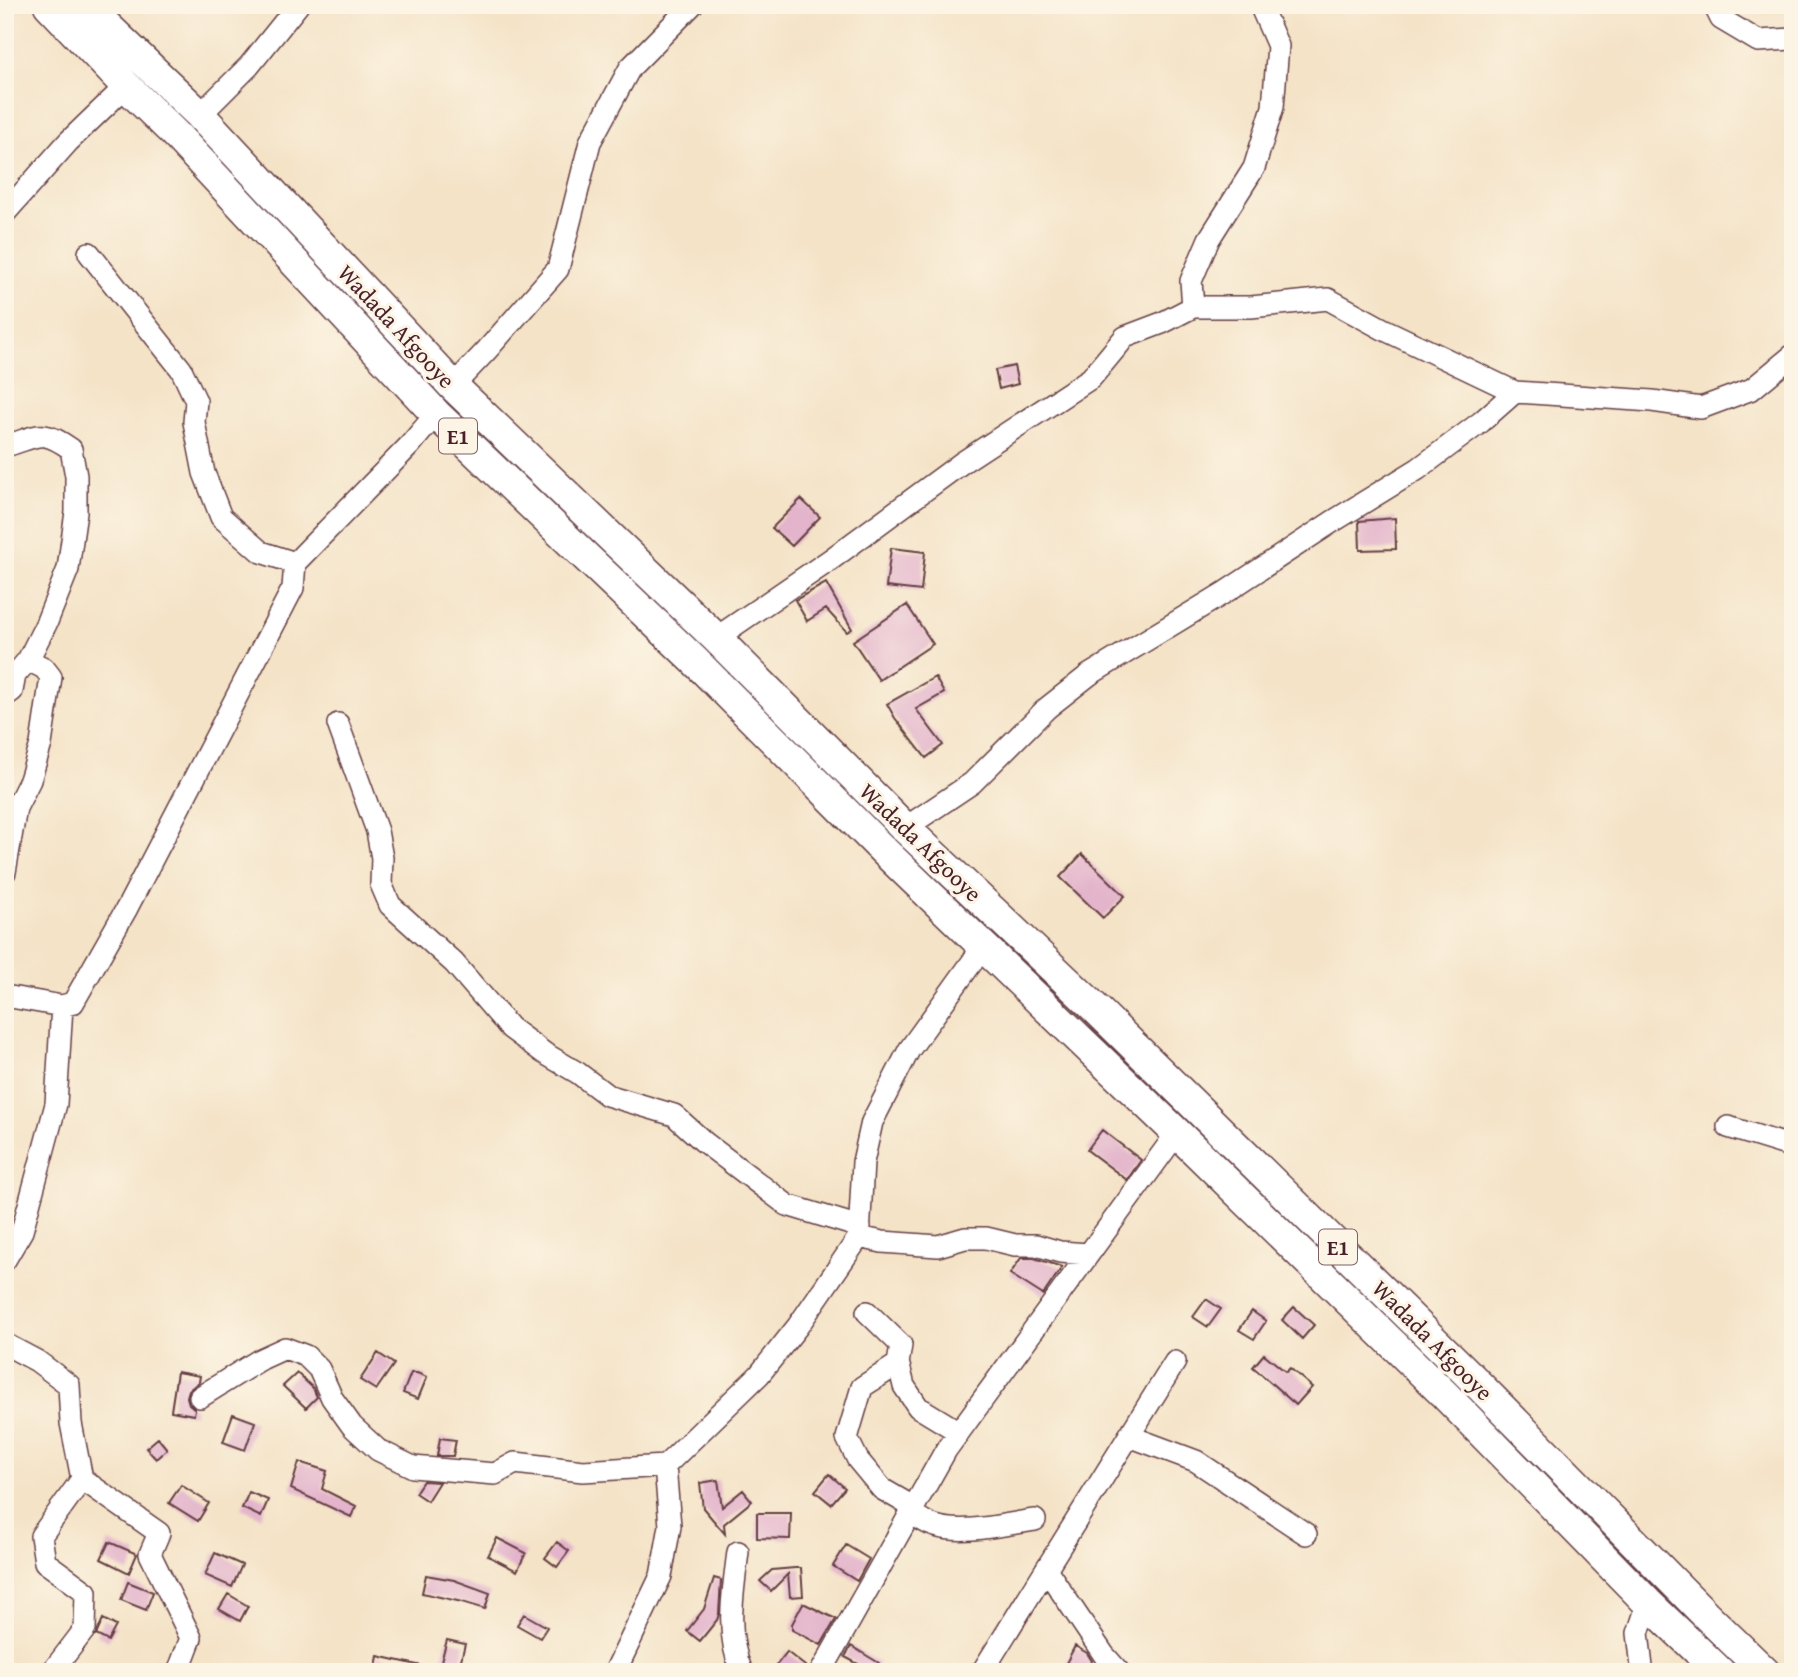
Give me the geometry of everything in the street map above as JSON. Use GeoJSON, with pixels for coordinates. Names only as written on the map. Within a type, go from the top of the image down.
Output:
{"type":"FeatureCollection","features":[{"type":"Feature","properties":{"kind":"highway","name":"Wadada Afgooye"},"geometry":{"type":"LineString","coordinates":[[49,5],[175,134],[436,414],[694,660],[884,851],[1445,1395],[1648,1603],[1720,1672]]}},
{"type":"Feature","properties":{"kind":"highway","name":"Wadada Afgooye"},"geometry":{"type":"LineString","coordinates":[[85,5],[201,115],[453,386],[716,638],[905,828],[1091,1004],[1467,1373],[1765,1672]]}},
{"type":"Feature","properties":{"kind":"street"},"geometry":{"type":"LineString","coordinates":[[201,115],[249,66],[298,5]]}},
{"type":"Feature","properties":{"kind":"street"},"geometry":{"type":"LineString","coordinates":[[453,386],[558,269],[590,142],[631,68],[692,5]]}},
{"type":"Feature","properties":{"kind":"street"},"geometry":{"type":"LineString","coordinates":[[1193,307],[1191,281],[1209,239],[1254,168],[1273,107],[1278,46],[1260,5]]}},
{"type":"Feature","properties":{"kind":"street"},"geometry":{"type":"LineString","coordinates":[[1714,5],[1721,19],[1758,41],[1793,39]]}},
{"type":"Feature","properties":{"kind":"street"},"geometry":{"type":"LineString","coordinates":[[5,213],[68,142],[126,86]]}},
{"type":"Feature","properties":{"kind":"street"},"geometry":{"type":"LineString","coordinates":[[89,253],[181,369],[196,401],[194,422],[204,473],[221,517],[261,552],[295,563]]}},
{"type":"Feature","properties":{"kind":"street"},"geometry":{"type":"LineString","coordinates":[[716,638],[830,560],[963,462],[1091,378],[1125,337],[1163,323],[1193,307],[1251,307],[1328,299],[1383,329],[1515,392],[1652,401],[1702,408],[1752,389],[1793,355]]}},
{"type":"Feature","properties":{"kind":"street"},"geometry":{"type":"LineString","coordinates":[[905,828],[972,783],[1047,708],[1089,675],[1224,593],[1418,469],[1481,422],[1515,392]]}},
{"type":"Feature","properties":{"kind":"street"},"geometry":{"type":"LineString","coordinates":[[5,996],[62,1006],[73,1003],[127,908],[293,588],[295,563],[436,414]]}},
{"type":"Feature","properties":{"kind":"street"},"geometry":{"type":"LineString","coordinates":[[5,446],[43,434],[56,439],[71,449],[76,476],[76,512],[68,569],[29,660],[15,675],[12,691],[5,696]]}},
{"type":"Feature","properties":{"kind":"street"},"geometry":{"type":"LineString","coordinates":[[5,872],[16,808],[30,780],[41,744],[51,677],[44,668],[29,660]]}},
{"type":"Feature","properties":{"kind":"street"},"geometry":{"type":"LineString","coordinates":[[338,724],[377,831],[382,858],[381,884],[390,905],[454,963],[510,1028],[544,1053],[578,1073],[607,1096],[674,1115],[704,1142],[787,1205],[882,1242],[938,1245],[965,1238],[986,1238],[1015,1245],[1036,1245],[1060,1252],[1088,1254]]}},
{"type":"Feature","properties":{"kind":"street"},"geometry":{"type":"LineString","coordinates":[[200,1397],[261,1359],[285,1348],[306,1356],[319,1369],[332,1398],[352,1426],[378,1450],[413,1466],[495,1474],[515,1463],[583,1471],[666,1466],[759,1375],[799,1326],[860,1232],[863,1163],[872,1122],[909,1050],[983,947]]}},
{"type":"Feature","properties":{"kind":"street"},"geometry":{"type":"LineString","coordinates":[[5,1261],[22,1231],[56,1104],[62,1006]]}},
{"type":"Feature","properties":{"kind":"street"},"geometry":{"type":"LineString","coordinates":[[1728,1127],[1793,1147]]}},
{"type":"Feature","properties":{"kind":"street"},"geometry":{"type":"LineString","coordinates":[[821,1672],[946,1450],[1177,1133]]}},
{"type":"Feature","properties":{"kind":"street"},"geometry":{"type":"LineString","coordinates":[[867,1312],[901,1345],[898,1362],[904,1386],[918,1407],[959,1432]]}},
{"type":"Feature","properties":{"kind":"street"},"geometry":{"type":"LineString","coordinates":[[5,1344],[37,1361],[69,1385],[71,1423],[82,1479],[159,1533],[150,1555],[191,1638],[178,1672]]}},
{"type":"Feature","properties":{"kind":"street"},"geometry":{"type":"LineString","coordinates":[[898,1362],[862,1387],[847,1438],[858,1460],[882,1489],[912,1509],[921,1520],[935,1526],[955,1530],[1035,1520]]}},
{"type":"Feature","properties":{"kind":"street"},"geometry":{"type":"LineString","coordinates":[[982,1672],[1175,1362]]}},
{"type":"Feature","properties":{"kind":"street"},"geometry":{"type":"LineString","coordinates":[[1129,1436],[1196,1461],[1306,1534]]}},
{"type":"Feature","properties":{"kind":"street"},"geometry":{"type":"LineString","coordinates":[[615,1672],[661,1576],[670,1526],[666,1466]]}},
{"type":"Feature","properties":{"kind":"street"},"geometry":{"type":"LineString","coordinates":[[51,1672],[85,1629],[86,1592],[45,1562],[41,1536],[82,1479]]}},
{"type":"Feature","properties":{"kind":"street"},"geometry":{"type":"LineString","coordinates":[[738,1552],[731,1614],[735,1656],[742,1672]]}},
{"type":"Feature","properties":{"kind":"street"},"geometry":{"type":"LineString","coordinates":[[1046,1569],[1104,1655],[1119,1672]]}},
{"type":"Feature","properties":{"kind":"street"},"geometry":{"type":"LineString","coordinates":[[1641,1672],[1643,1667],[1638,1633],[1648,1603]]}},
{"type":"Feature","properties":{"kind":"building"},"geometry":{"type":"Polygon","coordinates":[[[1014,366],[1018,384],[999,389],[995,370],[1014,366]]]}},
{"type":"Feature","properties":{"kind":"building"},"geometry":{"type":"Polygon","coordinates":[[[801,499],[820,517],[792,546],[772,528],[801,499]]]}},
{"type":"Feature","properties":{"kind":"building"},"geometry":{"type":"Polygon","coordinates":[[[1395,518],[1396,549],[1360,550],[1359,521],[1395,518]]]}},
{"type":"Feature","properties":{"kind":"building"},"geometry":{"type":"Polygon","coordinates":[[[891,548],[925,552],[921,591],[886,587],[891,548]]]}},
{"type":"Feature","properties":{"kind":"building"},"geometry":{"type":"Polygon","coordinates":[[[826,583],[852,629],[847,632],[826,609],[807,621],[795,600],[826,583]]]}},
{"type":"Feature","properties":{"kind":"building"},"geometry":{"type":"Polygon","coordinates":[[[907,605],[933,644],[879,680],[853,641],[907,605]]]}},
{"type":"Feature","properties":{"kind":"building"},"geometry":{"type":"Polygon","coordinates":[[[935,677],[944,693],[916,709],[943,745],[926,758],[887,704],[935,677]]]}},
{"type":"Feature","properties":{"kind":"building"},"geometry":{"type":"Polygon","coordinates":[[[1082,854],[1125,896],[1103,918],[1060,877],[1082,854]]]}},
{"type":"Feature","properties":{"kind":"building"},"geometry":{"type":"Polygon","coordinates":[[[1102,1130],[1141,1160],[1127,1180],[1087,1150],[1102,1130]]]}},
{"type":"Feature","properties":{"kind":"building"},"geometry":{"type":"Polygon","coordinates":[[[1021,1258],[1034,1258],[1062,1267],[1043,1295],[1010,1274],[1021,1258]]]}},
{"type":"Feature","properties":{"kind":"building"},"geometry":{"type":"Polygon","coordinates":[[[1206,1299],[1221,1309],[1208,1327],[1193,1317],[1206,1299]]]}},
{"type":"Feature","properties":{"kind":"building"},"geometry":{"type":"Polygon","coordinates":[[[1294,1307],[1314,1325],[1302,1339],[1282,1320],[1294,1307]]]}},
{"type":"Feature","properties":{"kind":"building"},"geometry":{"type":"Polygon","coordinates":[[[1252,1311],[1266,1321],[1254,1339],[1239,1330],[1252,1311]]]}},
{"type":"Feature","properties":{"kind":"building"},"geometry":{"type":"Polygon","coordinates":[[[378,1353],[394,1364],[376,1390],[360,1380],[378,1353]]]}},
{"type":"Feature","properties":{"kind":"building"},"geometry":{"type":"Polygon","coordinates":[[[1264,1354],[1286,1372],[1290,1368],[1312,1387],[1296,1405],[1253,1367],[1264,1354]]]}},
{"type":"Feature","properties":{"kind":"building"},"geometry":{"type":"Polygon","coordinates":[[[177,1372],[200,1376],[199,1382],[189,1390],[187,1397],[189,1404],[195,1409],[194,1415],[171,1411],[177,1372]]]}},
{"type":"Feature","properties":{"kind":"building"},"geometry":{"type":"Polygon","coordinates":[[[297,1373],[313,1388],[317,1397],[306,1408],[283,1386],[297,1373]]]}},
{"type":"Feature","properties":{"kind":"building"},"geometry":{"type":"Polygon","coordinates":[[[411,1373],[427,1377],[418,1399],[403,1393],[411,1373]]]}},
{"type":"Feature","properties":{"kind":"building"},"geometry":{"type":"Polygon","coordinates":[[[233,1414],[255,1422],[245,1450],[223,1442],[233,1414]]]}},
{"type":"Feature","properties":{"kind":"building"},"geometry":{"type":"Polygon","coordinates":[[[158,1438],[167,1449],[156,1459],[146,1448],[158,1438]]]}},
{"type":"Feature","properties":{"kind":"building"},"geometry":{"type":"Polygon","coordinates":[[[440,1438],[456,1440],[453,1456],[437,1456],[440,1438]]]}},
{"type":"Feature","properties":{"kind":"building"},"geometry":{"type":"Polygon","coordinates":[[[299,1462],[327,1471],[322,1489],[356,1506],[351,1517],[291,1489],[299,1462]]]}},
{"type":"Feature","properties":{"kind":"building"},"geometry":{"type":"Polygon","coordinates":[[[829,1474],[845,1488],[831,1504],[815,1491],[829,1474]]]}},
{"type":"Feature","properties":{"kind":"building"},"geometry":{"type":"Polygon","coordinates":[[[718,1480],[722,1507],[743,1490],[752,1501],[724,1524],[725,1534],[703,1508],[700,1483],[718,1480]]]}},
{"type":"Feature","properties":{"kind":"building"},"geometry":{"type":"Polygon","coordinates":[[[423,1481],[439,1482],[427,1501],[415,1493],[423,1481]]]}},
{"type":"Feature","properties":{"kind":"building"},"geometry":{"type":"Polygon","coordinates":[[[181,1485],[209,1503],[198,1521],[169,1503],[181,1485]]]}},
{"type":"Feature","properties":{"kind":"building"},"geometry":{"type":"Polygon","coordinates":[[[249,1492],[268,1500],[261,1517],[242,1508],[249,1492]]]}},
{"type":"Feature","properties":{"kind":"building"},"geometry":{"type":"Polygon","coordinates":[[[757,1513],[791,1513],[790,1539],[757,1538],[757,1513]]]}},
{"type":"Feature","properties":{"kind":"building"},"geometry":{"type":"Polygon","coordinates":[[[497,1538],[526,1553],[517,1571],[488,1556],[497,1538]]]}},
{"type":"Feature","properties":{"kind":"building"},"geometry":{"type":"Polygon","coordinates":[[[109,1542],[137,1554],[129,1573],[101,1559],[109,1542]]]}},
{"type":"Feature","properties":{"kind":"building"},"geometry":{"type":"Polygon","coordinates":[[[557,1542],[569,1551],[557,1567],[545,1558],[557,1542]]]}},
{"type":"Feature","properties":{"kind":"building"},"geometry":{"type":"Polygon","coordinates":[[[846,1545],[869,1559],[857,1581],[833,1566],[846,1545]]]}},
{"type":"Feature","properties":{"kind":"building"},"geometry":{"type":"Polygon","coordinates":[[[215,1553],[242,1565],[232,1587],[205,1575],[215,1553]]]}},
{"type":"Feature","properties":{"kind":"building"},"geometry":{"type":"Polygon","coordinates":[[[801,1568],[803,1596],[790,1597],[788,1574],[771,1591],[760,1581],[772,1570],[801,1568]]]}},
{"type":"Feature","properties":{"kind":"building"},"geometry":{"type":"Polygon","coordinates":[[[426,1575],[454,1580],[490,1593],[485,1609],[422,1593],[426,1575]]]}},
{"type":"Feature","properties":{"kind":"building"},"geometry":{"type":"Polygon","coordinates":[[[714,1578],[721,1580],[719,1614],[700,1641],[687,1631],[704,1609],[714,1578]]]}},
{"type":"Feature","properties":{"kind":"building"},"geometry":{"type":"Polygon","coordinates":[[[128,1582],[153,1592],[146,1610],[121,1600],[128,1582]]]}},
{"type":"Feature","properties":{"kind":"building"},"geometry":{"type":"Polygon","coordinates":[[[228,1594],[248,1606],[240,1621],[219,1609],[228,1594]]]}},
{"type":"Feature","properties":{"kind":"building"},"geometry":{"type":"Polygon","coordinates":[[[803,1603],[836,1619],[821,1645],[792,1630],[792,1624],[803,1603]]]}},
{"type":"Feature","properties":{"kind":"building"},"geometry":{"type":"Polygon","coordinates":[[[524,1614],[547,1627],[540,1638],[517,1625],[524,1614]]]}},
{"type":"Feature","properties":{"kind":"building"},"geometry":{"type":"Polygon","coordinates":[[[103,1619],[116,1626],[108,1641],[96,1635],[103,1619]]]}},
{"type":"Feature","properties":{"kind":"building"},"geometry":{"type":"Polygon","coordinates":[[[447,1640],[465,1644],[458,1672],[438,1672],[447,1640]]]}},
{"type":"Feature","properties":{"kind":"building"},"geometry":{"type":"Polygon","coordinates":[[[851,1646],[879,1663],[873,1672],[845,1657],[851,1646]]]}},
{"type":"Feature","properties":{"kind":"building"},"geometry":{"type":"Polygon","coordinates":[[[1075,1646],[1087,1653],[1092,1661],[1086,1672],[1073,1672],[1064,1667],[1075,1646]]]}},
{"type":"Feature","properties":{"kind":"building"},"geometry":{"type":"Polygon","coordinates":[[[787,1652],[809,1669],[808,1672],[771,1672],[787,1652]]]}},
{"type":"Feature","properties":{"kind":"building"},"geometry":{"type":"Polygon","coordinates":[[[378,1656],[422,1666],[421,1672],[375,1672],[378,1656]]]}}]}
